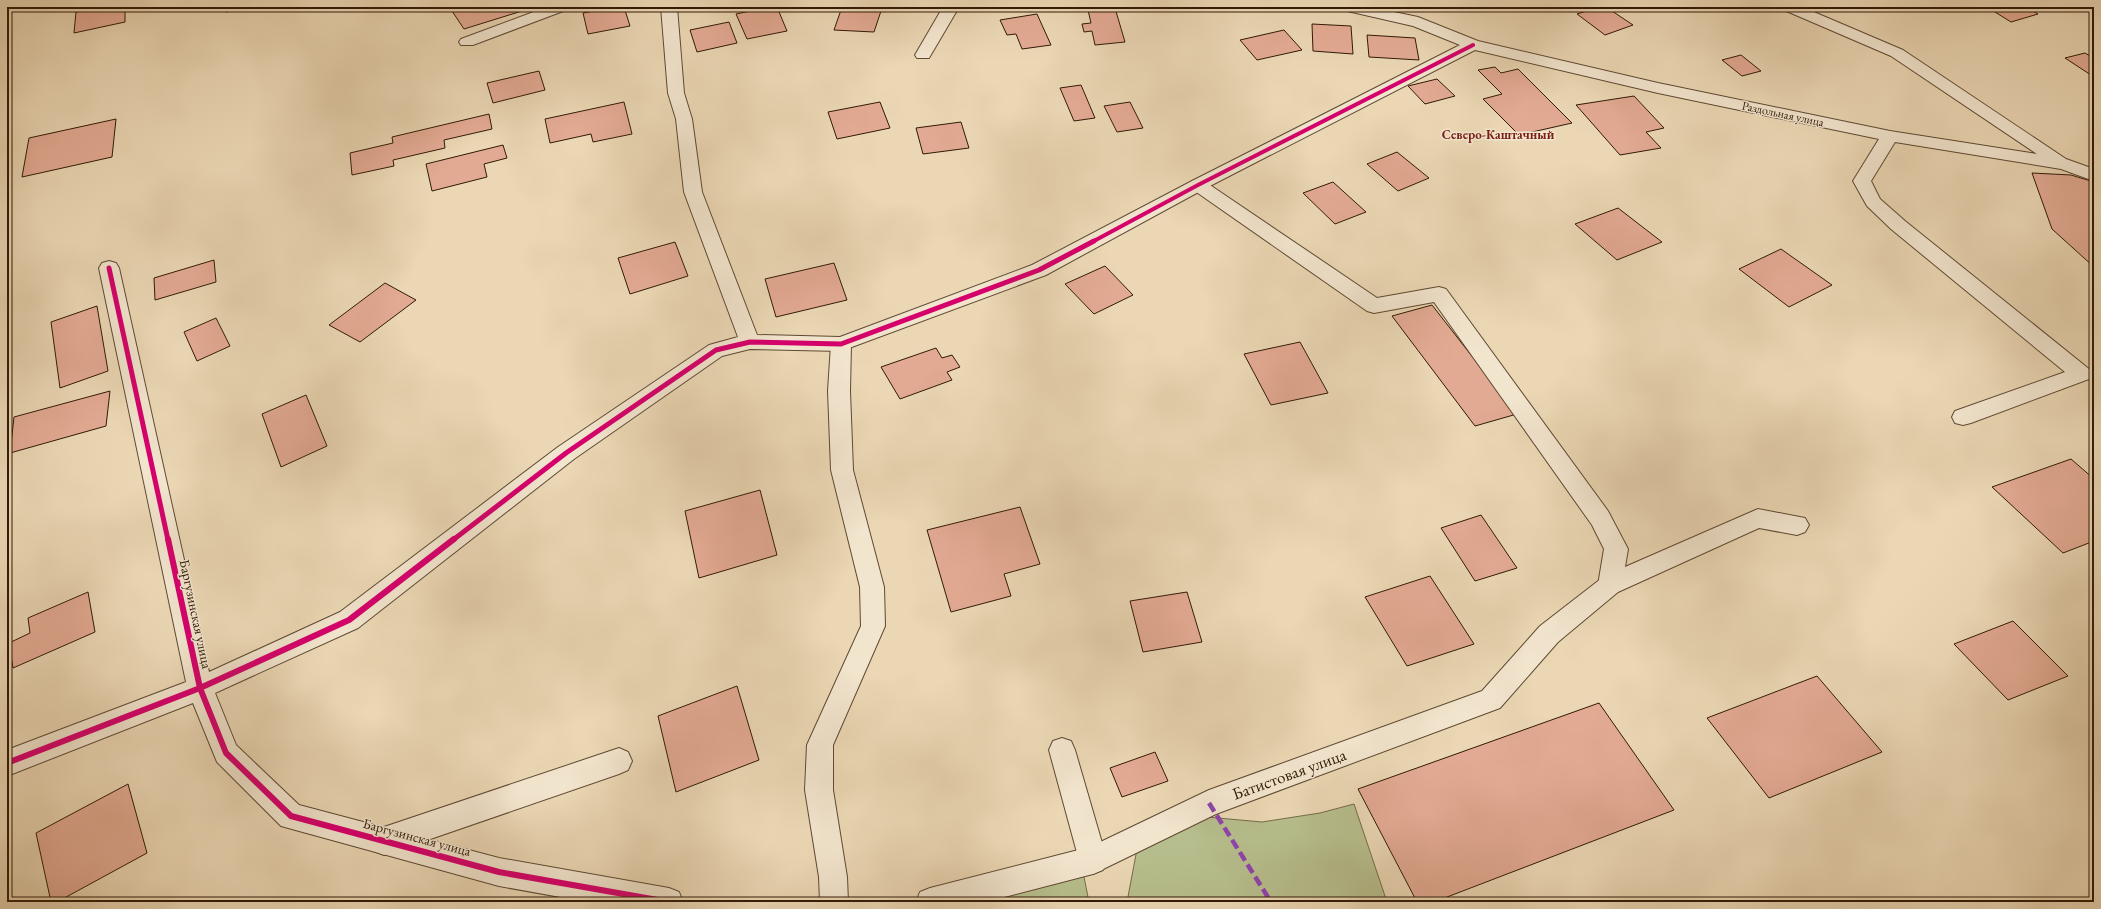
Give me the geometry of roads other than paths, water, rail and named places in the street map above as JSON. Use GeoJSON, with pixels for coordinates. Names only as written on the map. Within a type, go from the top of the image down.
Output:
{"type":"FeatureCollection","features":[{"type":"Feature","properties":{"kind":"street"},"geometry":{"type":"LineString","coordinates":[[467,42],[561,7]]}},
{"type":"Feature","properties":{"kind":"street"},"geometry":{"type":"LineString","coordinates":[[669,7],[676,93],[684,119],[693,192],[750,342]]}},
{"type":"Feature","properties":{"kind":"street"},"geometry":{"type":"LineString","coordinates":[[923,55],[951,7]]}},
{"type":"Feature","properties":{"kind":"street","name":"Раздольная улица"},"geometry":{"type":"LineString","coordinates":[[1348,7],[1418,22],[1473,45],[1658,88],[1890,136],[2064,164],[2094,175]]}},
{"type":"Feature","properties":{"kind":"street"},"geometry":{"type":"LineString","coordinates":[[1789,7],[1897,54],[2064,164]]}},
{"type":"Feature","properties":{"kind":"street"},"geometry":{"type":"LineString","coordinates":[[7,763],[200,688],[349,620],[566,453],[716,350],[750,342],[841,344],[1039,270],[1198,185],[1473,45]]}},
{"type":"Feature","properties":{"kind":"street"},"geometry":{"type":"LineString","coordinates":[[1890,136],[1862,181],[1873,202],[1898,225],[2082,374],[1963,417]]}},
{"type":"Feature","properties":{"kind":"street"},"geometry":{"type":"LineString","coordinates":[[1198,185],[1374,306],[1439,294],[1600,518],[1616,549],[1610,585]]}},
{"type":"Feature","properties":{"kind":"street","name":"Баргузинская улица"},"geometry":{"type":"LineString","coordinates":[[109,268],[200,688],[226,753],[291,816],[499,872],[669,902]]}},
{"type":"Feature","properties":{"kind":"street"},"geometry":{"type":"LineString","coordinates":[[834,902],[833,877],[818,790],[820,745],[873,626],[872,587],[842,470],[839,391],[841,344]]}},
{"type":"Feature","properties":{"kind":"street","name":"Батистовая улица"},"geometry":{"type":"LineString","coordinates":[[930,902],[1093,860],[1209,803],[1491,700],[1549,634],[1610,585],[1758,518],[1797,525]]}},
{"type":"Feature","properties":{"kind":"street"},"geometry":{"type":"LineString","coordinates":[[1062,750],[1093,860]]}},
{"type":"Feature","properties":{"kind":"street"},"geometry":{"type":"LineString","coordinates":[[384,841],[619,761]]}},
{"type":"Feature","properties":{"kind":"district","name":"Северо-Каштачный"},"geometry":{"type":"Point","coordinates":[1498,134]}}]}
